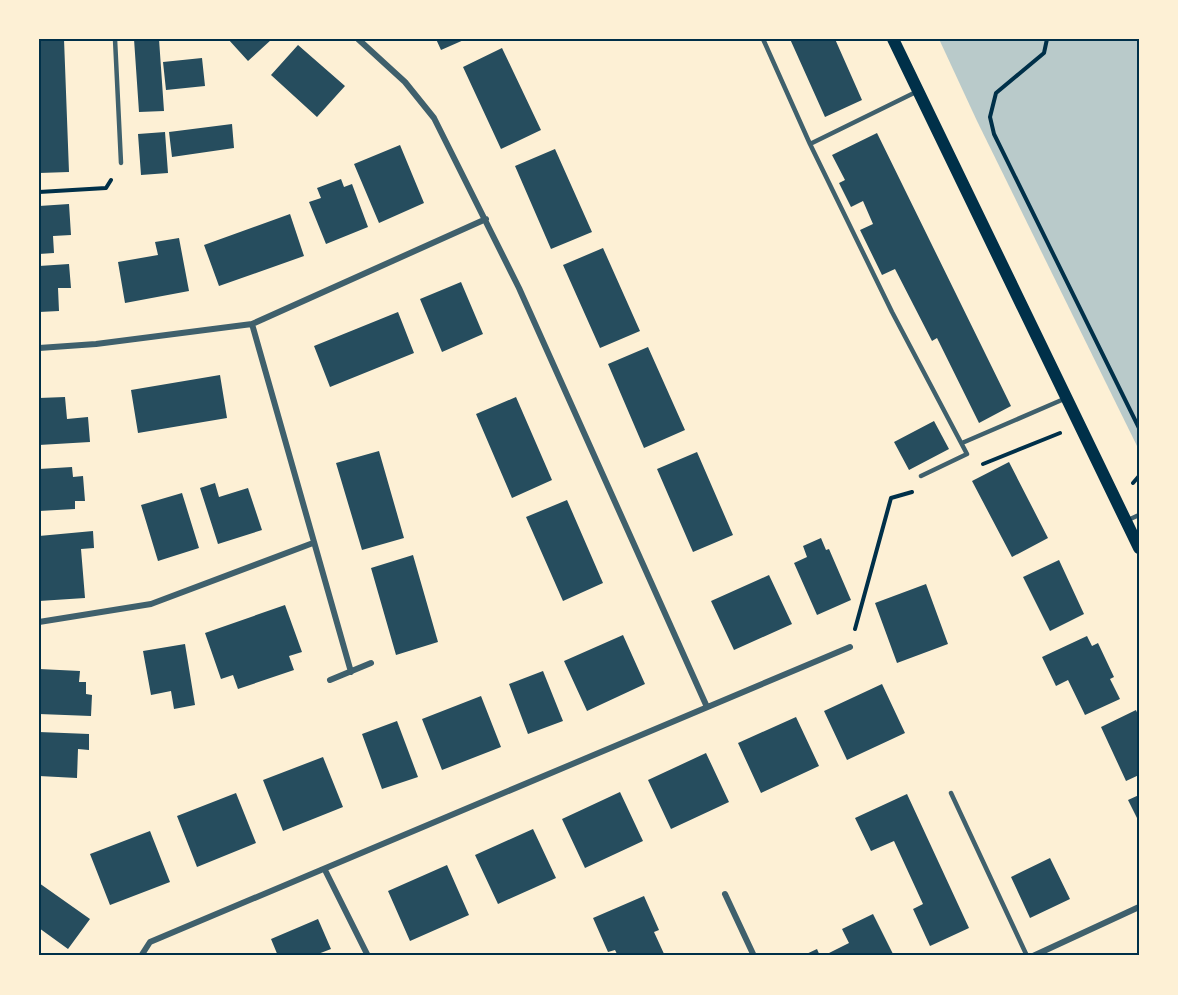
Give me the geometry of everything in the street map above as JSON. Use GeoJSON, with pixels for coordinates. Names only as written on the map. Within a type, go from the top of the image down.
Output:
{"type":"FeatureCollection","features":[{"type":"Feature","properties":{"kind":"main road"},"geometry":{"type":"LineString","coordinates":[[893,39],[1139,548]]}},
{"type":"Feature","properties":{"kind":"street"},"geometry":{"type":"LineString","coordinates":[[358,39],[405,82],[434,118],[519,288],[707,707]]}},
{"type":"Feature","properties":{"kind":"street"},"geometry":{"type":"LineString","coordinates":[[39,348],[118,342],[252,324],[486,219]]}},
{"type":"Feature","properties":{"kind":"street"},"geometry":{"type":"LineString","coordinates":[[252,324],[351,672]]}},
{"type":"Feature","properties":{"kind":"street"},"geometry":{"type":"LineString","coordinates":[[39,622],[151,604],[313,543]]}},
{"type":"Feature","properties":{"kind":"street"},"geometry":{"type":"LineString","coordinates":[[141,956],[150,942],[850,647]]}},
{"type":"Feature","properties":{"kind":"street"},"geometry":{"type":"LineString","coordinates":[[330,680],[371,663]]}},
{"type":"Feature","properties":{"kind":"street"},"geometry":{"type":"LineString","coordinates":[[325,870],[368,956]]}},
{"type":"Feature","properties":{"kind":"street"},"geometry":{"type":"LineString","coordinates":[[725,894],[754,956]]}},
{"type":"Feature","properties":{"kind":"street"},"geometry":{"type":"LineString","coordinates":[[1033,956],[1139,907]]}},
{"type":"Feature","properties":{"kind":"lane"},"geometry":{"type":"LineString","coordinates":[[115,39],[121,164]]}},
{"type":"Feature","properties":{"kind":"lane"},"geometry":{"type":"LineString","coordinates":[[763,39],[810,144],[892,312],[967,454],[921,476]]}},
{"type":"Feature","properties":{"kind":"lane"},"geometry":{"type":"LineString","coordinates":[[810,144],[918,91]]}},
{"type":"Feature","properties":{"kind":"lane"},"geometry":{"type":"LineString","coordinates":[[962,442],[1066,399]]}},
{"type":"Feature","properties":{"kind":"lane"},"geometry":{"type":"LineString","coordinates":[[1126,521],[1139,515]]}},
{"type":"Feature","properties":{"kind":"lane"},"geometry":{"type":"LineString","coordinates":[[951,793],[1027,956]]}},
{"type":"Feature","properties":{"kind":"path"},"geometry":{"type":"LineString","coordinates":[[1047,39],[1044,52],[996,93],[990,117],[994,135],[1139,428]]}},
{"type":"Feature","properties":{"kind":"path"},"geometry":{"type":"LineString","coordinates":[[39,192],[106,188],[121,164]]}},
{"type":"Feature","properties":{"kind":"path"},"geometry":{"type":"LineString","coordinates":[[973,468],[1079,425]]}},
{"type":"Feature","properties":{"kind":"path"},"geometry":{"type":"LineString","coordinates":[[850,647],[891,498],[920,490]]}},
{"type":"Feature","properties":{"kind":"shaded area"},"geometry":{"type":"Polygon","coordinates":[[[939,39],[1139,39],[1139,450],[977,121],[939,39]]]}},
{"type":"Feature","properties":{"kind":"building"},"geometry":{"type":"Polygon","coordinates":[[[39,39],[64,39],[69,172],[39,173],[39,39]]]}},
{"type":"Feature","properties":{"kind":"building"},"geometry":{"type":"Polygon","coordinates":[[[134,39],[159,39],[164,111],[139,112],[134,39]]]}},
{"type":"Feature","properties":{"kind":"building"},"geometry":{"type":"Polygon","coordinates":[[[228,39],[272,39],[248,61],[228,39]]]}},
{"type":"Feature","properties":{"kind":"building"},"geometry":{"type":"Polygon","coordinates":[[[436,39],[466,39],[441,50],[436,39]]]}},
{"type":"Feature","properties":{"kind":"building"},"geometry":{"type":"Polygon","coordinates":[[[790,39],[835,39],[862,100],[825,117],[790,39]]]}},
{"type":"Feature","properties":{"kind":"building"},"geometry":{"type":"Polygon","coordinates":[[[298,45],[345,86],[317,117],[271,75],[298,45]]]}},
{"type":"Feature","properties":{"kind":"building"},"geometry":{"type":"Polygon","coordinates":[[[502,48],[541,130],[501,149],[463,67],[502,48]]]}},
{"type":"Feature","properties":{"kind":"building"},"geometry":{"type":"Polygon","coordinates":[[[202,58],[205,86],[166,90],[163,62],[202,58]]]}},
{"type":"Feature","properties":{"kind":"building"},"geometry":{"type":"Polygon","coordinates":[[[232,124],[234,148],[172,157],[169,132],[232,124]]]}},
{"type":"Feature","properties":{"kind":"building"},"geometry":{"type":"Polygon","coordinates":[[[165,132],[168,173],[141,175],[138,134],[165,132]]]}},
{"type":"Feature","properties":{"kind":"building"},"geometry":{"type":"Polygon","coordinates":[[[877,133],[1011,406],[979,423],[937,338],[932,341],[895,269],[882,275],[860,230],[873,224],[863,201],[851,207],[839,183],[845,180],[832,155],[877,133]]]}},
{"type":"Feature","properties":{"kind":"building"},"geometry":{"type":"Polygon","coordinates":[[[400,145],[424,203],[379,223],[354,164],[400,145]]]}},
{"type":"Feature","properties":{"kind":"building"},"geometry":{"type":"Polygon","coordinates":[[[555,149],[592,232],[551,249],[515,166],[555,149]]]}},
{"type":"Feature","properties":{"kind":"building"},"geometry":{"type":"Polygon","coordinates":[[[341,179],[344,187],[352,184],[368,227],[326,244],[309,202],[321,198],[317,188],[341,179]]]}},
{"type":"Feature","properties":{"kind":"building"},"geometry":{"type":"Polygon","coordinates":[[[69,204],[71,235],[53,236],[54,253],[39,254],[39,206],[69,204]]]}},
{"type":"Feature","properties":{"kind":"building"},"geometry":{"type":"Polygon","coordinates":[[[290,214],[304,256],[219,286],[204,245],[290,214]]]}},
{"type":"Feature","properties":{"kind":"building"},"geometry":{"type":"Polygon","coordinates":[[[179,238],[189,291],[125,303],[118,262],[158,255],[155,242],[179,238]]]}},
{"type":"Feature","properties":{"kind":"building"},"geometry":{"type":"Polygon","coordinates":[[[603,248],[640,331],[600,348],[563,265],[603,248]]]}},
{"type":"Feature","properties":{"kind":"building"},"geometry":{"type":"Polygon","coordinates":[[[69,264],[71,288],[58,288],[59,311],[39,312],[39,266],[69,264]]]}},
{"type":"Feature","properties":{"kind":"building"},"geometry":{"type":"Polygon","coordinates":[[[461,282],[483,334],[442,352],[420,299],[461,282]]]}},
{"type":"Feature","properties":{"kind":"building"},"geometry":{"type":"Polygon","coordinates":[[[398,312],[414,353],[330,387],[314,346],[398,312]]]}},
{"type":"Feature","properties":{"kind":"building"},"geometry":{"type":"Polygon","coordinates":[[[648,347],[685,430],[644,448],[608,364],[648,347]]]}},
{"type":"Feature","properties":{"kind":"building"},"geometry":{"type":"Polygon","coordinates":[[[220,375],[227,418],[138,433],[131,390],[220,375]]]}},
{"type":"Feature","properties":{"kind":"building"},"geometry":{"type":"Polygon","coordinates":[[[65,397],[67,419],[88,417],[90,442],[39,445],[39,398],[65,397]]]}},
{"type":"Feature","properties":{"kind":"building"},"geometry":{"type":"Polygon","coordinates":[[[516,397],[552,480],[512,498],[476,414],[516,397]]]}},
{"type":"Feature","properties":{"kind":"building"},"geometry":{"type":"Polygon","coordinates":[[[934,421],[949,449],[909,470],[894,442],[934,421]]]}},
{"type":"Feature","properties":{"kind":"building"},"geometry":{"type":"Polygon","coordinates":[[[379,451],[404,538],[362,550],[336,463],[379,451]]]}},
{"type":"Feature","properties":{"kind":"building"},"geometry":{"type":"Polygon","coordinates":[[[697,452],[733,535],[693,552],[657,469],[697,452]]]}},
{"type":"Feature","properties":{"kind":"building"},"geometry":{"type":"Polygon","coordinates":[[[1009,462],[1048,538],[1012,557],[972,481],[1009,462]]]}},
{"type":"Feature","properties":{"kind":"building"},"geometry":{"type":"Polygon","coordinates":[[[72,467],[73,477],[83,476],[85,501],[75,501],[75,509],[39,511],[39,469],[72,467]]]}},
{"type":"Feature","properties":{"kind":"building"},"geometry":{"type":"Polygon","coordinates":[[[215,483],[219,497],[248,488],[262,530],[218,544],[200,488],[215,483]]]}},
{"type":"Feature","properties":{"kind":"building"},"geometry":{"type":"Polygon","coordinates":[[[182,493],[199,548],[158,561],[141,505],[182,493]]]}},
{"type":"Feature","properties":{"kind":"building"},"geometry":{"type":"Polygon","coordinates":[[[567,500],[603,583],[563,601],[526,517],[567,500]]]}},
{"type":"Feature","properties":{"kind":"building"},"geometry":{"type":"Polygon","coordinates":[[[93,531],[94,548],[81,549],[85,598],[39,601],[39,536],[93,531]]]}},
{"type":"Feature","properties":{"kind":"building"},"geometry":{"type":"Polygon","coordinates":[[[821,538],[826,550],[829,549],[851,600],[817,615],[794,563],[807,557],[803,546],[821,538]]]}},
{"type":"Feature","properties":{"kind":"building"},"geometry":{"type":"Polygon","coordinates":[[[413,555],[438,642],[396,655],[371,568],[413,555]]]}},
{"type":"Feature","properties":{"kind":"building"},"geometry":{"type":"Polygon","coordinates":[[[1059,560],[1084,614],[1050,631],[1023,577],[1059,560]]]}},
{"type":"Feature","properties":{"kind":"building"},"geometry":{"type":"Polygon","coordinates":[[[769,575],[792,624],[734,650],[711,601],[769,575]]]}},
{"type":"Feature","properties":{"kind":"building"},"geometry":{"type":"Polygon","coordinates":[[[926,584],[948,644],[897,663],[875,603],[926,584]]]}},
{"type":"Feature","properties":{"kind":"building"},"geometry":{"type":"Polygon","coordinates":[[[285,605],[302,652],[289,656],[294,670],[238,689],[233,675],[221,679],[205,633],[285,605]]]}},
{"type":"Feature","properties":{"kind":"building"},"geometry":{"type":"Polygon","coordinates":[[[623,635],[645,684],[587,711],[564,661],[623,635]]]}},
{"type":"Feature","properties":{"kind":"building"},"geometry":{"type":"Polygon","coordinates":[[[1087,636],[1092,646],[1098,643],[1114,677],[1110,679],[1120,699],[1085,715],[1068,680],[1056,686],[1042,657],[1087,636]]]}},
{"type":"Feature","properties":{"kind":"building"},"geometry":{"type":"Polygon","coordinates":[[[185,644],[195,705],[174,709],[171,691],[151,695],[143,651],[185,644]]]}},
{"type":"Feature","properties":{"kind":"building"},"geometry":{"type":"Polygon","coordinates":[[[39,669],[80,671],[79,682],[86,682],[86,694],[92,695],[91,716],[39,714],[39,669]]]}},
{"type":"Feature","properties":{"kind":"building"},"geometry":{"type":"Polygon","coordinates":[[[543,671],[563,721],[528,734],[509,684],[543,671]]]}},
{"type":"Feature","properties":{"kind":"building"},"geometry":{"type":"Polygon","coordinates":[[[882,684],[905,733],[847,760],[824,711],[882,684]]]}},
{"type":"Feature","properties":{"kind":"building"},"geometry":{"type":"Polygon","coordinates":[[[481,696],[501,747],[442,770],[422,719],[481,696]]]}},
{"type":"Feature","properties":{"kind":"building"},"geometry":{"type":"Polygon","coordinates":[[[1136,710],[1139,717],[1139,775],[1126,781],[1101,727],[1136,710]]]}},
{"type":"Feature","properties":{"kind":"building"},"geometry":{"type":"Polygon","coordinates":[[[796,717],[819,766],[761,793],[738,743],[796,717]]]}},
{"type":"Feature","properties":{"kind":"building"},"geometry":{"type":"Polygon","coordinates":[[[397,721],[418,777],[382,789],[362,734],[397,721]]]}},
{"type":"Feature","properties":{"kind":"building"},"geometry":{"type":"Polygon","coordinates":[[[39,732],[89,734],[89,750],[78,749],[77,778],[39,776],[39,732]]]}},
{"type":"Feature","properties":{"kind":"building"},"geometry":{"type":"Polygon","coordinates":[[[706,753],[729,802],[671,829],[648,780],[706,753]]]}},
{"type":"Feature","properties":{"kind":"building"},"geometry":{"type":"Polygon","coordinates":[[[323,757],[343,807],[283,831],[263,780],[323,757]]]}},
{"type":"Feature","properties":{"kind":"building"},"geometry":{"type":"Polygon","coordinates":[[[620,792],[643,841],[585,868],[562,819],[620,792]]]}},
{"type":"Feature","properties":{"kind":"building"},"geometry":{"type":"Polygon","coordinates":[[[236,793],[256,843],[197,867],[177,816],[236,793]]]}},
{"type":"Feature","properties":{"kind":"building"},"geometry":{"type":"Polygon","coordinates":[[[907,794],[969,928],[930,946],[913,909],[923,904],[894,841],[871,851],[855,818],[907,794]]]}},
{"type":"Feature","properties":{"kind":"building"},"geometry":{"type":"Polygon","coordinates":[[[1139,795],[1139,822],[1128,800],[1139,795]]]}},
{"type":"Feature","properties":{"kind":"building"},"geometry":{"type":"Polygon","coordinates":[[[533,829],[556,878],[498,904],[475,855],[533,829]]]}},
{"type":"Feature","properties":{"kind":"building"},"geometry":{"type":"Polygon","coordinates":[[[150,831],[170,882],[110,905],[90,854],[150,831]]]}},
{"type":"Feature","properties":{"kind":"building"},"geometry":{"type":"Polygon","coordinates":[[[1050,858],[1070,899],[1030,918],[1011,877],[1050,858]]]}},
{"type":"Feature","properties":{"kind":"building"},"geometry":{"type":"Polygon","coordinates":[[[447,865],[469,915],[410,941],[388,891],[447,865]]]}},
{"type":"Feature","properties":{"kind":"building"},"geometry":{"type":"Polygon","coordinates":[[[39,883],[90,919],[68,949],[39,928],[39,883]]]}},
{"type":"Feature","properties":{"kind":"building"},"geometry":{"type":"Polygon","coordinates":[[[644,896],[659,930],[654,932],[665,956],[618,956],[615,950],[608,952],[593,918],[644,896]]]}},
{"type":"Feature","properties":{"kind":"building"},"geometry":{"type":"Polygon","coordinates":[[[873,914],[894,956],[823,956],[849,943],[842,929],[873,914]]]}},
{"type":"Feature","properties":{"kind":"building"},"geometry":{"type":"Polygon","coordinates":[[[318,919],[331,949],[318,954],[319,956],[278,956],[271,939],[318,919]]]}},
{"type":"Feature","properties":{"kind":"building"},"geometry":{"type":"Polygon","coordinates":[[[817,949],[820,956],[802,956],[817,949]]]}}]}
